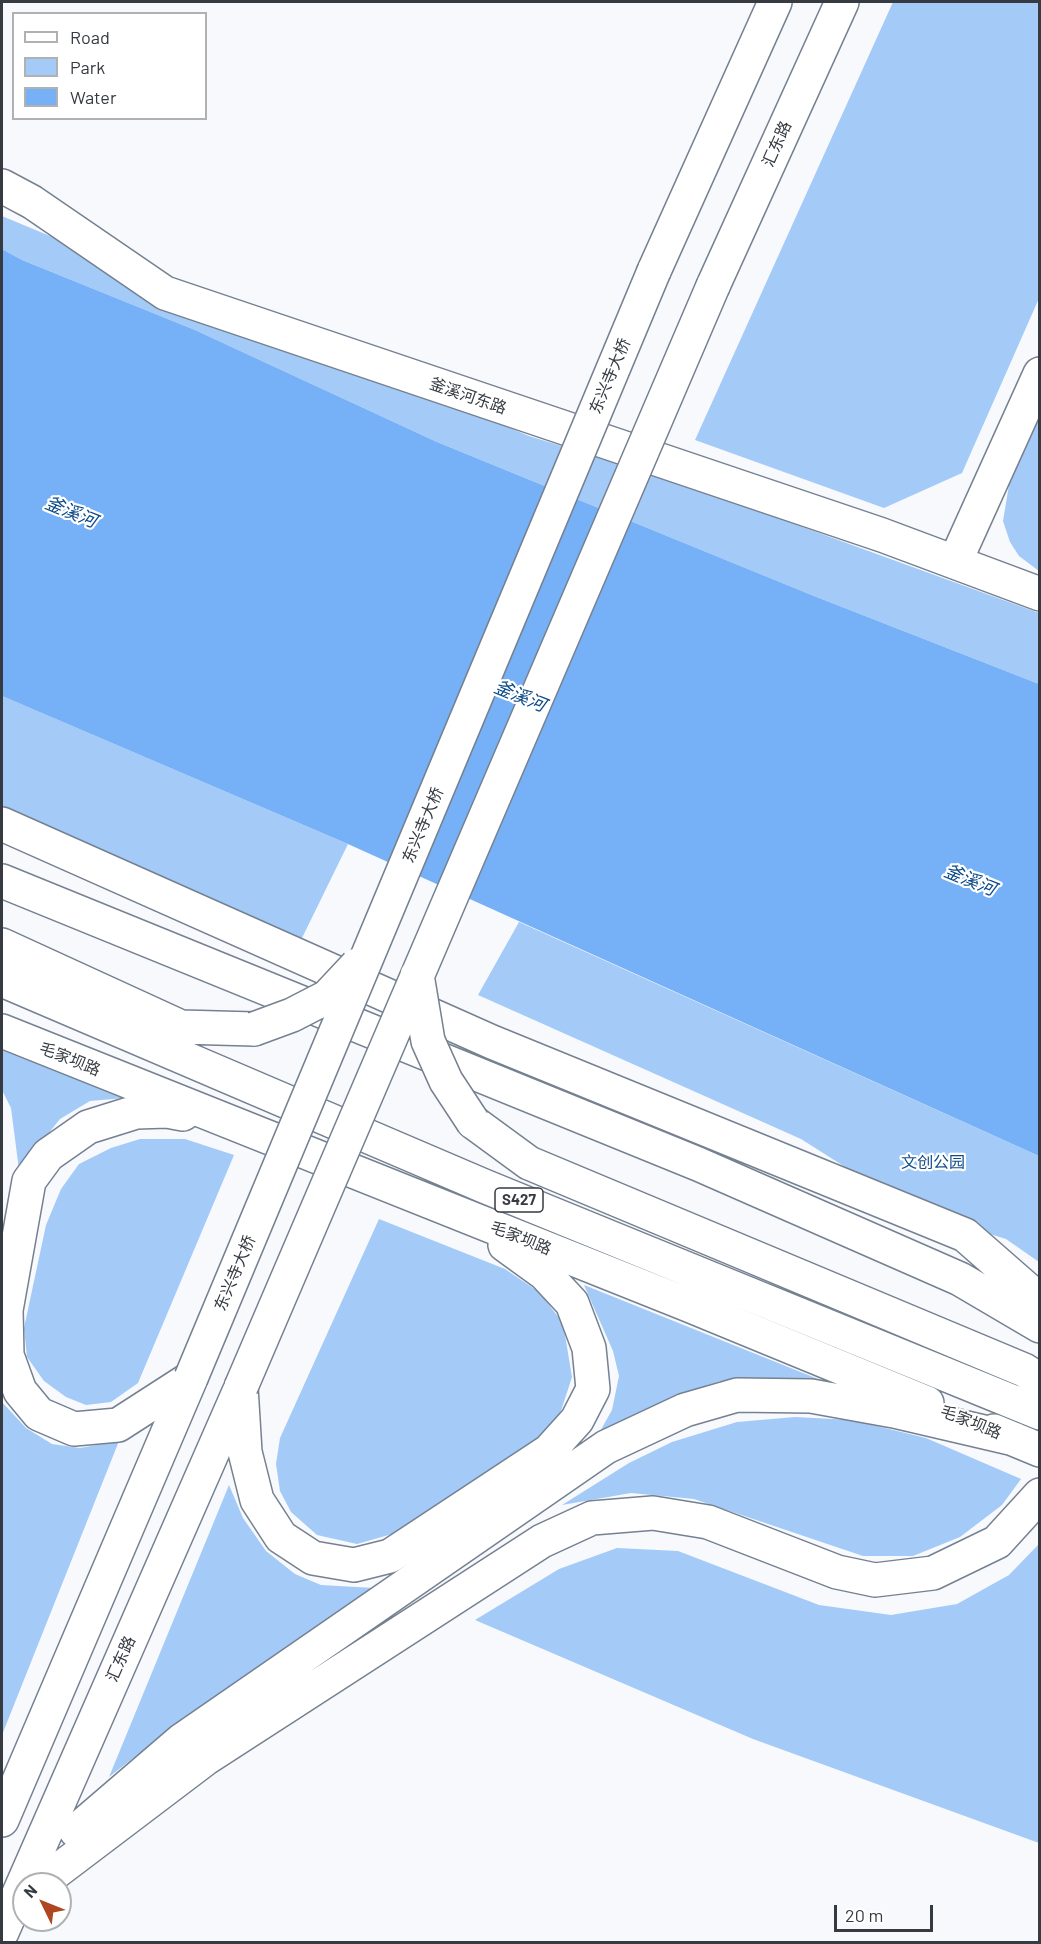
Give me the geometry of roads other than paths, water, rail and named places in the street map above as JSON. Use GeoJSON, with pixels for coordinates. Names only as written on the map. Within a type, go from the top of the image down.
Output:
{"type":"FeatureCollection","features":[{"type":"Feature","properties":{"kind":"main road","name":"东兴寺大桥"},"geometry":{"type":"LineString","coordinates":[[191,1378],[654,271],[775,2]]}},
{"type":"Feature","properties":{"kind":"main road","name":"汇东路"},"geometry":{"type":"LineString","coordinates":[[417,975],[713,286],[842,2]]}},
{"type":"Feature","properties":{"kind":"main road","name":"釜溪河东路"},"geometry":{"type":"LineString","coordinates":[[2,186],[32,202],[165,293],[882,535],[1040,594]]}},
{"type":"Feature","properties":{"kind":"main road"},"geometry":{"type":"LineString","coordinates":[[955,562],[1040,374]]}},
{"type":"Feature","properties":{"kind":"main road"},"geometry":{"type":"LineString","coordinates":[[2,824],[492,1042],[965,1235],[1029,1291],[1040,1310]]}},
{"type":"Feature","properties":{"kind":"main road"},"geometry":{"type":"LineString","coordinates":[[2,881],[57,906],[162,944],[525,1096],[698,1164],[960,1279],[1040,1326]]}},
{"type":"Feature","properties":{"kind":"main road"},"geometry":{"type":"LineString","coordinates":[[2,945],[181,1027],[254,1029],[292,1015],[327,996],[370,951]]}},
{"type":"Feature","properties":{"kind":"main road"},"geometry":{"type":"LineString","coordinates":[[417,975],[428,1041],[446,1081],[473,1122],[529,1162],[1024,1370],[1040,1380]]}},
{"type":"Feature","properties":{"kind":"main road"},"geometry":{"type":"LineString","coordinates":[[417,975],[241,1387],[245,1452],[257,1500],[281,1537],[313,1558],[354,1565],[390,1556],[549,1451],[577,1420],[593,1389],[589,1348],[572,1303],[545,1274],[462,1214]]}},
{"type":"Feature","properties":{"kind":"main road","name":"S427"},"geometry":{"type":"LineString","coordinates":[[2,980],[484,1186],[1040,1413]]}},
{"type":"Feature","properties":{"kind":"main road","name":"毛家坝路"},"geometry":{"type":"LineString","coordinates":[[2,1031],[219,1120],[462,1214],[1027,1445]]}},
{"type":"Feature","properties":{"kind":"main road"},"geometry":{"type":"LineString","coordinates":[[191,1378],[117,1425],[74,1429],[39,1414],[20,1390],[7,1355],[6,1310],[29,1181],[48,1155],[88,1127],[136,1112],[167,1111],[219,1120]]}},
{"type":"Feature","properties":{"kind":"main road"},"geometry":{"type":"LineString","coordinates":[[2,1820],[191,1378]]}},
{"type":"Feature","properties":{"kind":"main road","name":"汇东路"},"geometry":{"type":"LineString","coordinates":[[32,1872],[241,1387]]}},
{"type":"Feature","properties":{"kind":"main road"},"geometry":{"type":"LineString","coordinates":[[47,1872],[182,1740],[606,1447],[685,1410],[737,1395],[812,1396],[894,1412],[1027,1445]]}},
{"type":"Feature","properties":{"kind":"main road"},"geometry":{"type":"LineString","coordinates":[[55,1872],[206,1758],[542,1542],[592,1518],[653,1513],[708,1522],[837,1572],[875,1580],[933,1573],[997,1542],[1040,1495]]}},
{"type":"Feature","properties":{"kind":"water","name":"釜溪河"},"geometry":{"type":"Polygon","coordinates":[[[2,249],[22,260],[195,330],[437,442],[814,596],[1039,684],[1039,1156],[348,844],[2,696],[2,249]]]}},
{"type":"Feature","properties":{"kind":"park label","name":"文创公园"},"geometry":{"type":"Point","coordinates":[933,1163]}}]}
